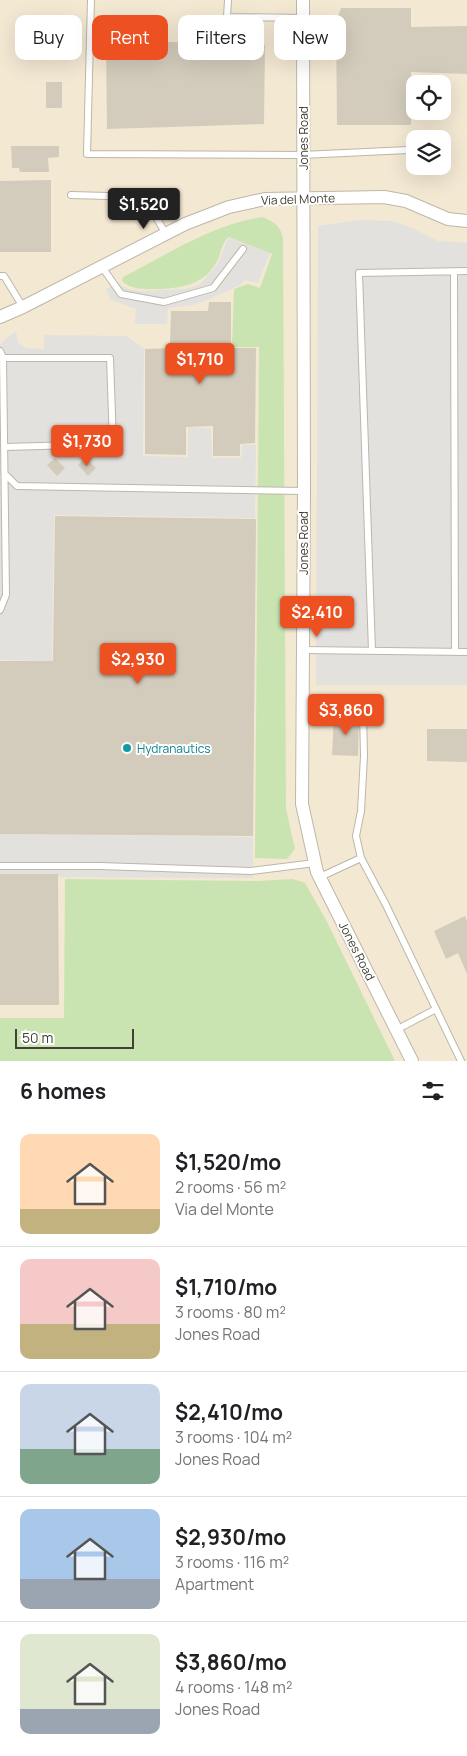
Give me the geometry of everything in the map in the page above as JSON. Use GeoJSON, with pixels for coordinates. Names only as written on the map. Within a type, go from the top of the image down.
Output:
{"type":"FeatureCollection","features":[{"type":"Feature","properties":{"kind":"street","name":"Jones Road"},"geometry":{"type":"LineString","coordinates":[[303,0],[303,15]]}},
{"type":"Feature","properties":{"kind":"street","name":"Jones Road"},"geometry":{"type":"LineString","coordinates":[[303,60],[304,491],[302,804],[315,863],[320,877],[412,1061]]}},
{"type":"Feature","properties":{"kind":"street","name":"Via del Monte"},"geometry":{"type":"LineString","coordinates":[[0,317],[185,224],[229,207],[265,199],[384,197],[406,201],[448,219],[467,221]]}},
{"type":"Feature","properties":{"kind":"lane"},"geometry":{"type":"LineString","coordinates":[[91,0],[87,154],[302,155],[406,150]]}},
{"type":"Feature","properties":{"kind":"lane"},"geometry":{"type":"LineString","coordinates":[[228,0],[227,17],[274,18]]}},
{"type":"Feature","properties":{"kind":"lane"},"geometry":{"type":"LineString","coordinates":[[71,195],[144,197],[166,234]]}},
{"type":"Feature","properties":{"kind":"lane"},"geometry":{"type":"LineString","coordinates":[[102,267],[121,294],[164,302],[213,288],[243,249]]}},
{"type":"Feature","properties":{"kind":"lane"},"geometry":{"type":"LineString","coordinates":[[454,272],[455,652]]}},
{"type":"Feature","properties":{"kind":"lane"},"geometry":{"type":"LineString","coordinates":[[372,651],[359,273],[467,272]]}},
{"type":"Feature","properties":{"kind":"lane"},"geometry":{"type":"LineString","coordinates":[[0,276],[4,276],[23,307]]}},
{"type":"Feature","properties":{"kind":"lane"},"geometry":{"type":"LineString","coordinates":[[0,610],[6,595],[3,504],[6,475],[4,446],[1,354],[110,358],[113,444],[4,446]]}},
{"type":"Feature","properties":{"kind":"lane"},"geometry":{"type":"LineString","coordinates":[[6,475],[17,486],[304,491]]}},
{"type":"Feature","properties":{"kind":"lane"},"geometry":{"type":"LineString","coordinates":[[303,650],[467,652]]}},
{"type":"Feature","properties":{"kind":"lane"},"geometry":{"type":"LineString","coordinates":[[302,715],[327,716],[328,712],[363,711],[361,811],[356,836],[361,858],[386,905],[461,1061]]}},
{"type":"Feature","properties":{"kind":"lane"},"geometry":{"type":"LineString","coordinates":[[320,877],[361,858]]}},
{"type":"Feature","properties":{"kind":"lane"},"geometry":{"type":"LineString","coordinates":[[0,866],[100,866],[251,870],[315,863]]}},
{"type":"Feature","properties":{"kind":"lane"},"geometry":{"type":"LineString","coordinates":[[396,1030],[436,1009]]}},
{"type":"Feature","properties":{"kind":"shaded area"},"geometry":{"type":"Polygon","coordinates":[[[0,0],[467,0],[467,1061],[0,1061],[0,0]]]}},
{"type":"Feature","properties":{"kind":"shaded area"},"geometry":{"type":"Polygon","coordinates":[[[359,220],[392,221],[412,228],[438,241],[467,243],[467,685],[316,685],[318,226],[359,220]]]}},
{"type":"Feature","properties":{"kind":"shaded area"},"geometry":{"type":"Polygon","coordinates":[[[231,238],[270,253],[258,283],[245,280],[240,285],[205,301],[193,305],[168,308],[167,324],[135,324],[136,309],[111,300],[106,289],[120,283],[131,290],[142,291],[185,289],[199,285],[218,264],[227,240],[231,238]]]}},
{"type":"Feature","properties":{"kind":"shaded area"},"geometry":{"type":"Polygon","coordinates":[[[16,331],[18,342],[26,348],[44,349],[44,335],[126,336],[144,348],[143,456],[188,457],[188,427],[211,428],[212,458],[241,458],[242,445],[256,445],[255,518],[54,515],[52,661],[0,660],[0,344],[16,331]]]}},
{"type":"Feature","properties":{"kind":"shaded area"},"geometry":{"type":"Polygon","coordinates":[[[0,834],[253,837],[253,878],[0,877],[0,834]]]}},
{"type":"Feature","properties":{"kind":"green space"},"geometry":{"type":"Polygon","coordinates":[[[262,217],[276,225],[283,238],[286,809],[295,849],[287,859],[255,858],[259,347],[232,347],[234,289],[248,284],[260,288],[272,254],[229,237],[224,243],[214,266],[201,279],[193,283],[174,288],[146,289],[133,287],[122,281],[123,277],[208,233],[262,217]]]}},
{"type":"Feature","properties":{"kind":"green space"},"geometry":{"type":"Polygon","coordinates":[[[65,879],[257,881],[293,879],[305,883],[326,920],[395,1061],[0,1061],[0,1018],[64,1018],[65,879]]]}},
{"type":"Feature","properties":{"kind":"building"},"geometry":{"type":"Polygon","coordinates":[[[341,8],[411,8],[411,27],[467,26],[467,74],[411,72],[411,75],[406,75],[406,120],[411,120],[411,125],[337,125],[336,60],[346,60],[346,15],[338,15],[341,8]]]}},
{"type":"Feature","properties":{"kind":"building"},"geometry":{"type":"Polygon","coordinates":[[[168,42],[178,42],[178,60],[264,60],[265,45],[264,124],[107,129],[106,60],[168,60],[168,42]]]}},
{"type":"Feature","properties":{"kind":"building"},"geometry":{"type":"Polygon","coordinates":[[[46,82],[62,82],[62,108],[46,108],[46,82]]]}},
{"type":"Feature","properties":{"kind":"building"},"geometry":{"type":"Polygon","coordinates":[[[11,146],[59,146],[59,157],[48,158],[49,172],[20,172],[19,168],[12,168],[11,146]]]}},
{"type":"Feature","properties":{"kind":"building"},"geometry":{"type":"Polygon","coordinates":[[[51,180],[51,252],[0,252],[0,181],[51,180]]]}},
{"type":"Feature","properties":{"kind":"building"},"geometry":{"type":"Polygon","coordinates":[[[209,302],[231,302],[231,348],[256,348],[255,443],[240,444],[240,456],[213,456],[213,426],[186,427],[186,455],[145,454],[145,349],[174,348],[174,343],[170,343],[171,311],[208,311],[209,302]]]}},
{"type":"Feature","properties":{"kind":"building"},"geometry":{"type":"Polygon","coordinates":[[[55,458],[65,468],[57,476],[47,465],[55,458]]]}},
{"type":"Feature","properties":{"kind":"building"},"geometry":{"type":"Polygon","coordinates":[[[85,458],[96,468],[88,476],[78,465],[85,458]]]}},
{"type":"Feature","properties":{"kind":"building","name":"Hydranautics"},"geometry":{"type":"Polygon","coordinates":[[[55,516],[256,519],[253,836],[0,834],[0,661],[53,661],[55,516]]]}},
{"type":"Feature","properties":{"kind":"building"},"geometry":{"type":"Polygon","coordinates":[[[334,716],[359,717],[358,756],[332,755],[334,716]]]}},
{"type":"Feature","properties":{"kind":"building"},"geometry":{"type":"Polygon","coordinates":[[[427,729],[467,729],[467,762],[427,761],[427,729]]]}},
{"type":"Feature","properties":{"kind":"building"},"geometry":{"type":"Polygon","coordinates":[[[0,874],[58,874],[59,1005],[0,1005],[0,874]]]}},
{"type":"Feature","properties":{"kind":"building"},"geometry":{"type":"Polygon","coordinates":[[[465,916],[467,921],[467,974],[458,953],[446,959],[434,931],[465,916]]]}},
{"type":"Feature","properties":{"kind":"place","name":"Hydranautics"},"geometry":{"type":"Point","coordinates":[127,748]}}]}
